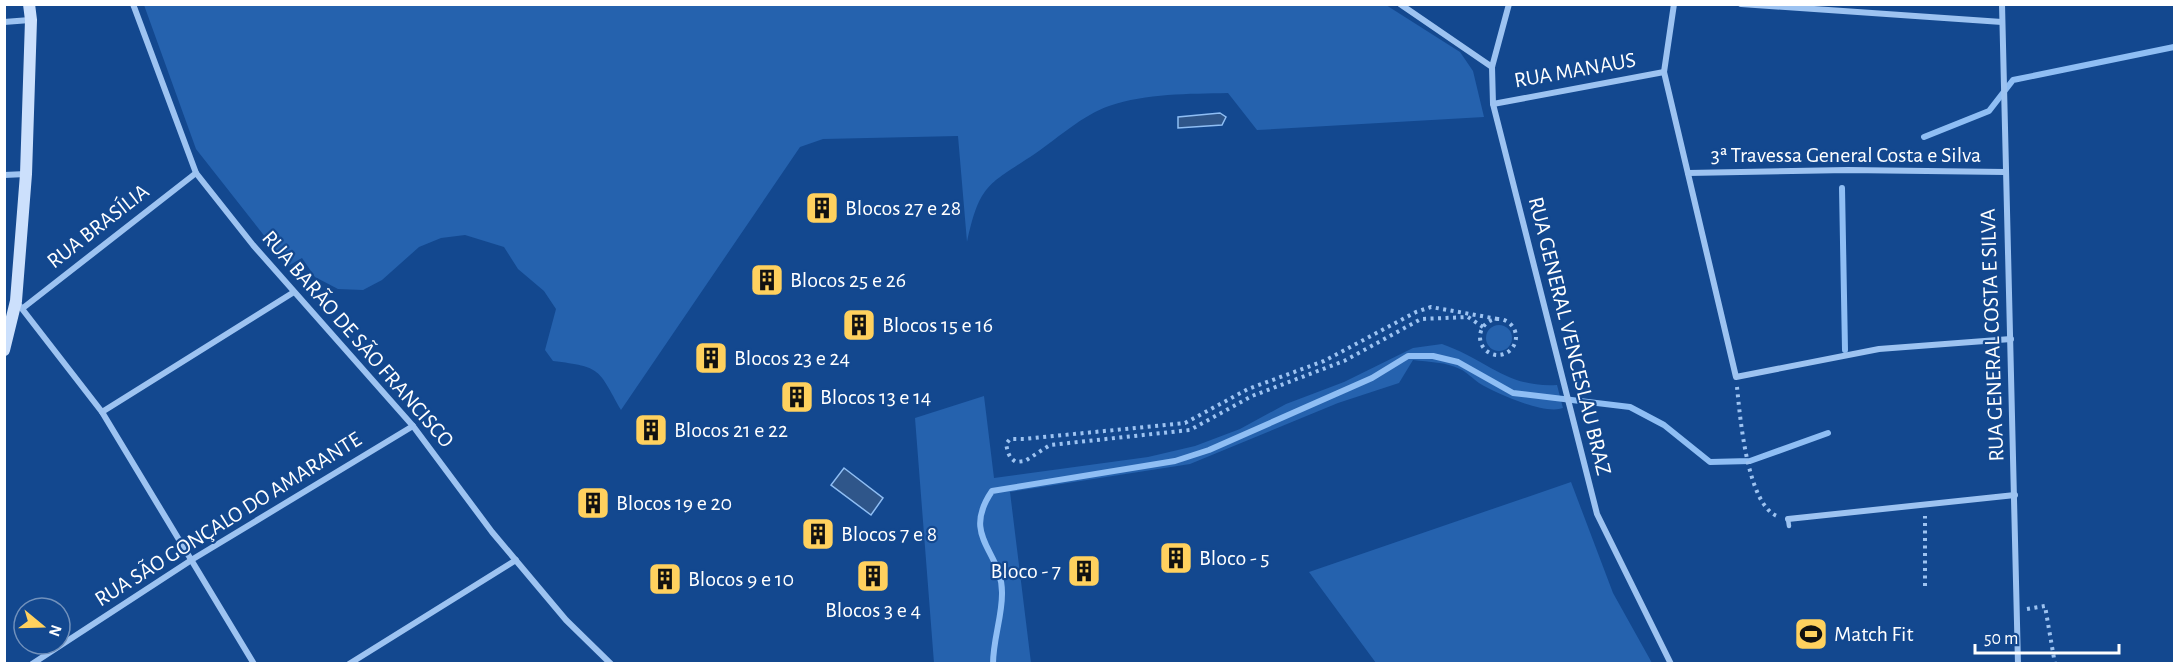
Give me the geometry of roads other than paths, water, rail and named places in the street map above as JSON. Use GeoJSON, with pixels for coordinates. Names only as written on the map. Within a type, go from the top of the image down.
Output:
{"type":"FeatureCollection","features":[{"type":"Feature","properties":{"kind":"street"},"geometry":{"type":"LineString","coordinates":[[4,350],[7,321],[19,304],[26,174],[31,20],[29,4]]}},
{"type":"Feature","properties":{"kind":"street","name":"RUA BARÃO DE SÃO FRANCISCO"},"geometry":{"type":"LineString","coordinates":[[133,4],[196,173],[294,292],[413,426],[492,532],[566,621],[611,663]]}},
{"type":"Feature","properties":{"kind":"street"},"geometry":{"type":"LineString","coordinates":[[1400,4],[1492,67]]}},
{"type":"Feature","properties":{"kind":"street","name":"RUA GENERAL VENCESLAU BRAZ"},"geometry":{"type":"LineString","coordinates":[[1509,4],[1492,67],[1492,104],[1598,514],[1671,663]]}},
{"type":"Feature","properties":{"kind":"street"},"geometry":{"type":"LineString","coordinates":[[1674,4],[1664,72],[1736,377],[1879,350],[2011,339]]}},
{"type":"Feature","properties":{"kind":"street"},"geometry":{"type":"LineString","coordinates":[[1741,4],[2002,22]]}},
{"type":"Feature","properties":{"kind":"street","name":"RUA GENERAL COSTA E SILVA"},"geometry":{"type":"LineString","coordinates":[[2002,4],[2018,663]]}},
{"type":"Feature","properties":{"kind":"street"},"geometry":{"type":"LineString","coordinates":[[4,22],[31,20]]}},
{"type":"Feature","properties":{"kind":"street","name":"RUA MANAUS"},"geometry":{"type":"LineString","coordinates":[[1492,104],[1664,72]]}},
{"type":"Feature","properties":{"kind":"street","name":"3ª Travessa General Costa e Silva"},"geometry":{"type":"LineString","coordinates":[[1688,173],[1848,170],[2005,172]]}},
{"type":"Feature","properties":{"kind":"street","name":"RUA BRASÍLIA"},"geometry":{"type":"LineString","coordinates":[[19,304],[196,173]]}},
{"type":"Feature","properties":{"kind":"street"},"geometry":{"type":"LineString","coordinates":[[4,175],[26,174]]}},
{"type":"Feature","properties":{"kind":"street"},"geometry":{"type":"LineString","coordinates":[[102,412],[294,292]]}},
{"type":"Feature","properties":{"kind":"street"},"geometry":{"type":"LineString","coordinates":[[19,304],[102,412],[193,559],[213,599],[254,663]]}},
{"type":"Feature","properties":{"kind":"street","name":"RUA SÃO GONÇALO DO AMARANTE"},"geometry":{"type":"LineString","coordinates":[[32,663],[193,559],[413,426]]}},
{"type":"Feature","properties":{"kind":"street"},"geometry":{"type":"LineString","coordinates":[[1789,523],[1925,503],[2015,495]]}},
{"type":"Feature","properties":{"kind":"street"},"geometry":{"type":"LineString","coordinates":[[349,663],[516,560]]}},
{"type":"Feature","properties":{"kind":"waterway"},"geometry":{"type":"LineString","coordinates":[[1924,137],[1989,111],[2013,80],[2174,47]]}},
{"type":"Feature","properties":{"kind":"waterway"},"geometry":{"type":"LineString","coordinates":[[1842,188],[1845,350]]}},
{"type":"Feature","properties":{"kind":"waterway"},"geometry":{"type":"LineString","coordinates":[[993,664],[1001,611],[1001,579],[981,533],[980,521],[983,507],[992,491],[1175,461],[1209,450],[1372,378],[1408,356],[1433,356],[1458,362],[1513,393],[1630,407],[1664,425],[1710,462],[1750,461],[1828,433]]}},
{"type":"Feature","properties":{"kind":"place","name":"Blocos 27 e 28"},"geometry":{"type":"Point","coordinates":[822,208]}},
{"type":"Feature","properties":{"kind":"place","name":"Blocos 25 e 26"},"geometry":{"type":"Point","coordinates":[767,280]}},
{"type":"Feature","properties":{"kind":"place","name":"Blocos 15 e 16"},"geometry":{"type":"Point","coordinates":[859,325]}},
{"type":"Feature","properties":{"kind":"place","name":"Blocos 23 e 24"},"geometry":{"type":"Point","coordinates":[711,358]}},
{"type":"Feature","properties":{"kind":"place","name":"Blocos 13 e 14"},"geometry":{"type":"Point","coordinates":[797,397]}},
{"type":"Feature","properties":{"kind":"place","name":"Blocos 21 e 22"},"geometry":{"type":"Point","coordinates":[651,430]}},
{"type":"Feature","properties":{"kind":"place","name":"Blocos 19 e 20"},"geometry":{"type":"Point","coordinates":[593,503]}},
{"type":"Feature","properties":{"kind":"place","name":"Blocos 7 e 8"},"geometry":{"type":"Point","coordinates":[818,534]}},
{"type":"Feature","properties":{"kind":"place","name":"Bloco - 5"},"geometry":{"type":"Point","coordinates":[1176,558]}},
{"type":"Feature","properties":{"kind":"place","name":"Bloco - 7"},"geometry":{"type":"Point","coordinates":[1084,571]}},
{"type":"Feature","properties":{"kind":"place","name":"Blocos 3 e 4"},"geometry":{"type":"Point","coordinates":[873,576]}},
{"type":"Feature","properties":{"kind":"place","name":"Blocos 9 e 10"},"geometry":{"type":"Point","coordinates":[665,579]}},
{"type":"Feature","properties":{"kind":"place","name":"Match Fit"},"geometry":{"type":"Point","coordinates":[1811,634]}}]}
